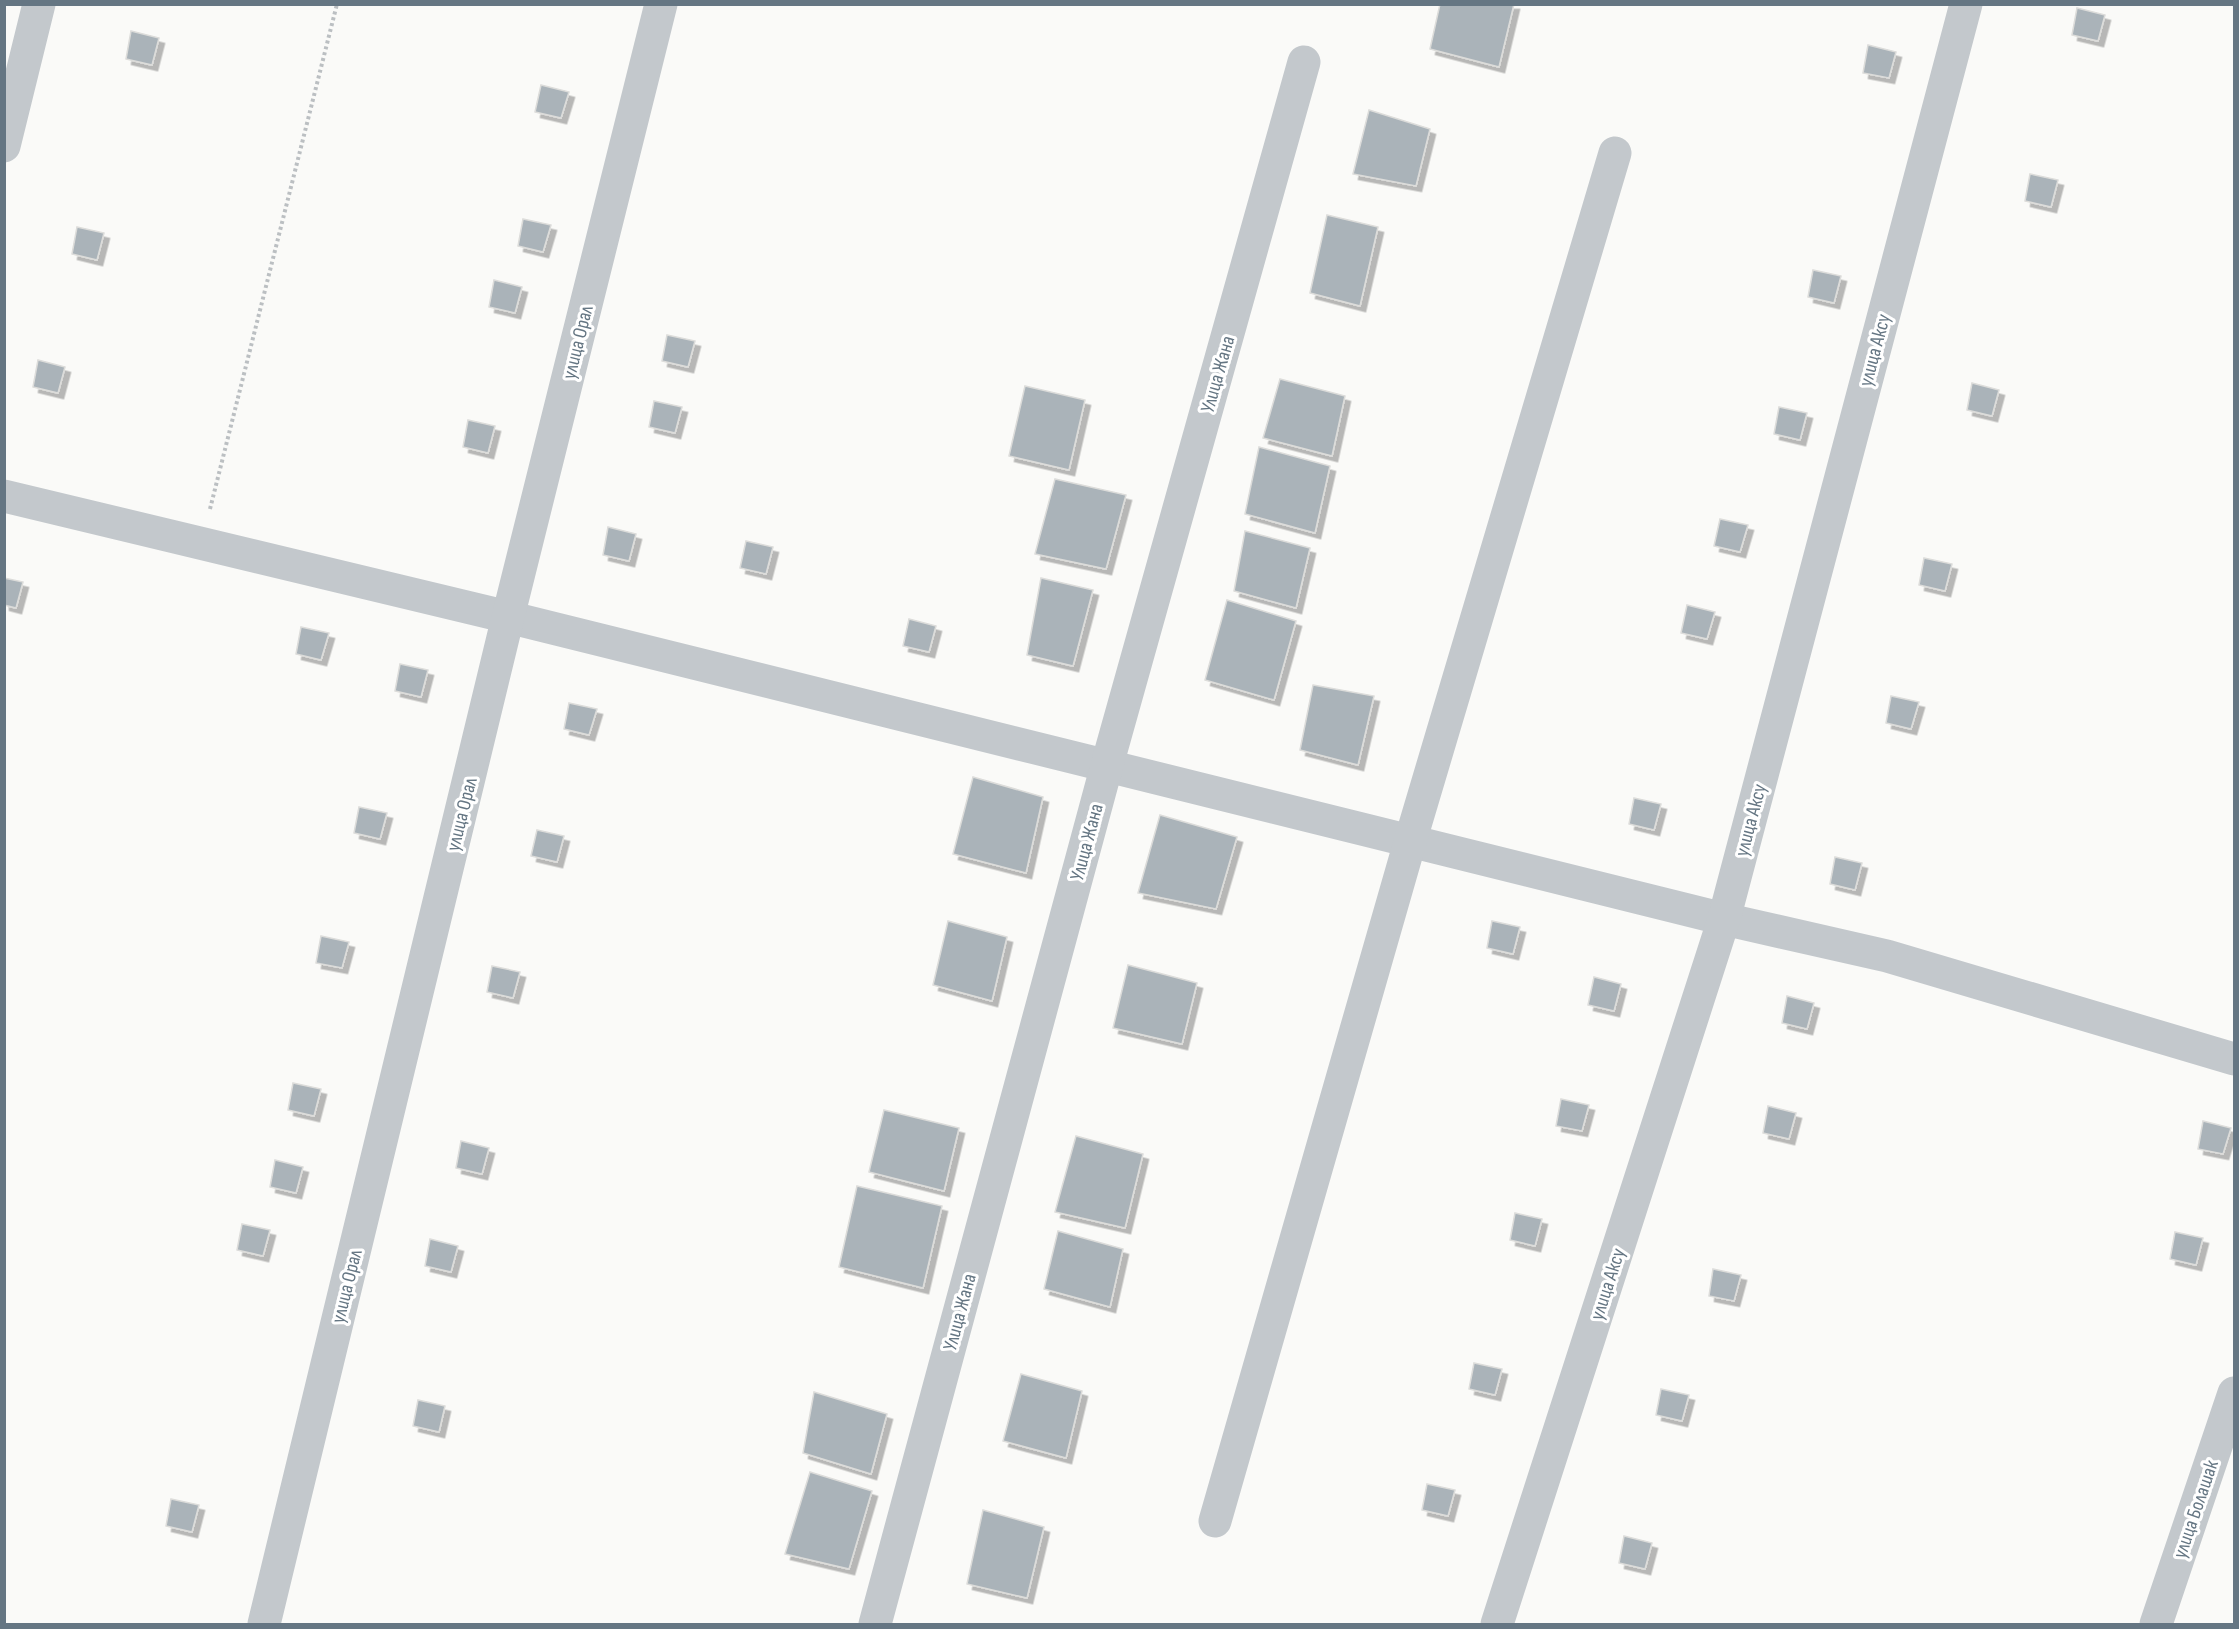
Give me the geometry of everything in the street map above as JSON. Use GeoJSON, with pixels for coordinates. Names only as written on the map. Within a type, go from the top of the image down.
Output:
{"type":"FeatureCollection","features":[{"type":"Feature","properties":{"kind":"street"},"geometry":{"type":"LineString","coordinates":[[4,146],[39,4]]}},
{"type":"Feature","properties":{"kind":"street","name":"улица Орал"},"geometry":{"type":"LineString","coordinates":[[264,1624],[508,617],[661,4]]}},
{"type":"Feature","properties":{"kind":"street","name":"улица Аксу"},"geometry":{"type":"LineString","coordinates":[[1497,1624],[1724,919],[1966,4]]}},
{"type":"Feature","properties":{"kind":"street","name":"Улица Жана"},"geometry":{"type":"LineString","coordinates":[[875,1624],[1107,765],[1304,62]]}},
{"type":"Feature","properties":{"kind":"street"},"geometry":{"type":"LineString","coordinates":[[1215,1521],[1410,842],[1614,153]]}},
{"type":"Feature","properties":{"kind":"street"},"geometry":{"type":"LineString","coordinates":[[4,496],[508,617],[1724,919],[1887,956],[2235,1059]]}},
{"type":"Feature","properties":{"kind":"street","name":"улица Болашак"},"geometry":{"type":"LineString","coordinates":[[2156,1624],[2235,1393]]}},
{"type":"Feature","properties":{"kind":"path"},"geometry":{"type":"LineString","coordinates":[[201,544],[337,4]]}},
{"type":"Feature","properties":{"kind":"building"},"geometry":{"type":"Polygon","coordinates":[[[1440,4],[1514,4],[1499,67],[1430,49],[1440,4]]]}},
{"type":"Feature","properties":{"kind":"building"},"geometry":{"type":"Polygon","coordinates":[[[2077,8],[2105,15],[2098,41],[2072,35],[2077,8]]]}},
{"type":"Feature","properties":{"kind":"building"},"geometry":{"type":"Polygon","coordinates":[[[131,31],[159,38],[152,65],[126,59],[131,31]]]}},
{"type":"Feature","properties":{"kind":"building"},"geometry":{"type":"Polygon","coordinates":[[[1868,45],[1896,52],[1889,78],[1863,73],[1868,45]]]}},
{"type":"Feature","properties":{"kind":"building"},"geometry":{"type":"Polygon","coordinates":[[[541,85],[569,92],[561,118],[535,112],[541,85]]]}},
{"type":"Feature","properties":{"kind":"building"},"geometry":{"type":"Polygon","coordinates":[[[1369,110],[1430,129],[1416,186],[1353,174],[1369,110]]]}},
{"type":"Feature","properties":{"kind":"building"},"geometry":{"type":"Polygon","coordinates":[[[2030,174],[2058,180],[2051,207],[2025,201],[2030,174]]]}},
{"type":"Feature","properties":{"kind":"building"},"geometry":{"type":"Polygon","coordinates":[[[1327,215],[1378,227],[1360,306],[1310,293],[1327,215]]]}},
{"type":"Feature","properties":{"kind":"building"},"geometry":{"type":"Polygon","coordinates":[[[523,219],[551,225],[543,252],[518,246],[523,219]]]}},
{"type":"Feature","properties":{"kind":"building"},"geometry":{"type":"Polygon","coordinates":[[[77,227],[104,233],[97,260],[72,254],[77,227]]]}},
{"type":"Feature","properties":{"kind":"building"},"geometry":{"type":"Polygon","coordinates":[[[1813,270],[1841,276],[1834,303],[1808,297],[1813,270]]]}},
{"type":"Feature","properties":{"kind":"building"},"geometry":{"type":"Polygon","coordinates":[[[494,280],[522,287],[515,313],[489,307],[494,280]]]}},
{"type":"Feature","properties":{"kind":"building"},"geometry":{"type":"Polygon","coordinates":[[[667,335],[695,341],[688,367],[662,361],[667,335]]]}},
{"type":"Feature","properties":{"kind":"building"},"geometry":{"type":"Polygon","coordinates":[[[38,360],[65,367],[58,393],[33,387],[38,360]]]}},
{"type":"Feature","properties":{"kind":"building"},"geometry":{"type":"Polygon","coordinates":[[[1280,379],[1345,396],[1332,456],[1263,438],[1280,379]]]}},
{"type":"Feature","properties":{"kind":"building"},"geometry":{"type":"Polygon","coordinates":[[[1972,383],[1999,390],[1992,416],[1967,410],[1972,383]]]}},
{"type":"Feature","properties":{"kind":"building"},"geometry":{"type":"Polygon","coordinates":[[[1025,386],[1085,400],[1069,470],[1009,456],[1025,386]]]}},
{"type":"Feature","properties":{"kind":"building"},"geometry":{"type":"Polygon","coordinates":[[[654,401],[682,407],[675,433],[649,427],[654,401]]]}},
{"type":"Feature","properties":{"kind":"building"},"geometry":{"type":"Polygon","coordinates":[[[1779,407],[1807,413],[1800,440],[1774,434],[1779,407]]]}},
{"type":"Feature","properties":{"kind":"building"},"geometry":{"type":"Polygon","coordinates":[[[468,420],[495,426],[488,453],[463,447],[468,420]]]}},
{"type":"Feature","properties":{"kind":"building"},"geometry":{"type":"Polygon","coordinates":[[[1259,447],[1330,466],[1315,533],[1245,514],[1259,447]]]}},
{"type":"Feature","properties":{"kind":"building"},"geometry":{"type":"Polygon","coordinates":[[[1055,479],[1126,495],[1106,569],[1035,554],[1055,479]]]}},
{"type":"Feature","properties":{"kind":"building"},"geometry":{"type":"Polygon","coordinates":[[[1720,519],[1748,525],[1740,552],[1714,546],[1720,519]]]}},
{"type":"Feature","properties":{"kind":"building"},"geometry":{"type":"Polygon","coordinates":[[[608,527],[636,534],[629,561],[603,555],[608,527]]]}},
{"type":"Feature","properties":{"kind":"building"},"geometry":{"type":"Polygon","coordinates":[[[1245,531],[1310,548],[1296,608],[1234,591],[1245,531]]]}},
{"type":"Feature","properties":{"kind":"building"},"geometry":{"type":"Polygon","coordinates":[[[746,541],[773,547],[766,574],[740,568],[746,541]]]}},
{"type":"Feature","properties":{"kind":"building"},"geometry":{"type":"Polygon","coordinates":[[[1924,558],[1952,564],[1945,591],[1919,585],[1924,558]]]}},
{"type":"Feature","properties":{"kind":"building"},"geometry":{"type":"Polygon","coordinates":[[[4,578],[23,582],[16,608],[4,605],[4,578]]]}},
{"type":"Feature","properties":{"kind":"building"},"geometry":{"type":"Polygon","coordinates":[[[1041,578],[1093,590],[1073,666],[1027,655],[1041,578]]]}},
{"type":"Feature","properties":{"kind":"building"},"geometry":{"type":"Polygon","coordinates":[[[1227,600],[1296,621],[1274,700],[1205,680],[1227,600]]]}},
{"type":"Feature","properties":{"kind":"building"},"geometry":{"type":"Polygon","coordinates":[[[1687,605],[1715,612],[1707,639],[1681,633],[1687,605]]]}},
{"type":"Feature","properties":{"kind":"building"},"geometry":{"type":"Polygon","coordinates":[[[909,619],[936,626],[929,652],[903,646],[909,619]]]}},
{"type":"Feature","properties":{"kind":"building"},"geometry":{"type":"Polygon","coordinates":[[[301,627],[329,633],[321,660],[296,654],[301,627]]]}},
{"type":"Feature","properties":{"kind":"building"},"geometry":{"type":"Polygon","coordinates":[[[400,664],[428,670],[421,697],[395,691],[400,664]]]}},
{"type":"Feature","properties":{"kind":"building"},"geometry":{"type":"Polygon","coordinates":[[[1313,685],[1374,696],[1358,765],[1300,750],[1313,685]]]}},
{"type":"Feature","properties":{"kind":"building"},"geometry":{"type":"Polygon","coordinates":[[[1891,696],[1919,702],[1911,729],[1886,723],[1891,696]]]}},
{"type":"Feature","properties":{"kind":"building"},"geometry":{"type":"Polygon","coordinates":[[[569,703],[597,709],[589,735],[564,729],[569,703]]]}},
{"type":"Feature","properties":{"kind":"building"},"geometry":{"type":"Polygon","coordinates":[[[973,777],[1043,797],[1026,873],[953,854],[973,777]]]}},
{"type":"Feature","properties":{"kind":"building"},"geometry":{"type":"Polygon","coordinates":[[[1634,798],[1661,804],[1654,830],[1629,824],[1634,798]]]}},
{"type":"Feature","properties":{"kind":"building"},"geometry":{"type":"Polygon","coordinates":[[[359,807],[387,813],[380,839],[354,833],[359,807]]]}},
{"type":"Feature","properties":{"kind":"building"},"geometry":{"type":"Polygon","coordinates":[[[1160,815],[1237,837],[1216,909],[1138,893],[1160,815]]]}},
{"type":"Feature","properties":{"kind":"building"},"geometry":{"type":"Polygon","coordinates":[[[537,830],[564,836],[557,862],[531,856],[537,830]]]}},
{"type":"Feature","properties":{"kind":"building"},"geometry":{"type":"Polygon","coordinates":[[[1835,857],[1862,863],[1855,890],[1830,884],[1835,857]]]}},
{"type":"Feature","properties":{"kind":"building"},"geometry":{"type":"Polygon","coordinates":[[[948,921],[1007,937],[992,1001],[933,985],[948,921]]]}},
{"type":"Feature","properties":{"kind":"building"},"geometry":{"type":"Polygon","coordinates":[[[1492,921],[1520,927],[1513,954],[1487,948],[1492,921]]]}},
{"type":"Feature","properties":{"kind":"building"},"geometry":{"type":"Polygon","coordinates":[[[321,936],[349,942],[342,968],[316,963],[321,936]]]}},
{"type":"Feature","properties":{"kind":"building"},"geometry":{"type":"Polygon","coordinates":[[[1128,965],[1197,983],[1182,1044],[1113,1028],[1128,965]]]}},
{"type":"Feature","properties":{"kind":"building"},"geometry":{"type":"Polygon","coordinates":[[[492,966],[520,972],[513,998],[487,992],[492,966]]]}},
{"type":"Feature","properties":{"kind":"building"},"geometry":{"type":"Polygon","coordinates":[[[1594,977],[1621,984],[1614,1011],[1588,1005],[1594,977]]]}},
{"type":"Feature","properties":{"kind":"building"},"geometry":{"type":"Polygon","coordinates":[[[1787,996],[1814,1003],[1807,1029],[1782,1023],[1787,996]]]}},
{"type":"Feature","properties":{"kind":"building"},"geometry":{"type":"Polygon","coordinates":[[[293,1083],[321,1089],[314,1116],[288,1110],[293,1083]]]}},
{"type":"Feature","properties":{"kind":"building"},"geometry":{"type":"Polygon","coordinates":[[[1561,1099],[1589,1105],[1582,1131],[1556,1126],[1561,1099]]]}},
{"type":"Feature","properties":{"kind":"building"},"geometry":{"type":"Polygon","coordinates":[[[1768,1106],[1796,1113],[1789,1139],[1763,1133],[1768,1106]]]}},
{"type":"Feature","properties":{"kind":"building"},"geometry":{"type":"Polygon","coordinates":[[[884,1110],[959,1128],[944,1191],[869,1172],[884,1110]]]}},
{"type":"Feature","properties":{"kind":"building"},"geometry":{"type":"Polygon","coordinates":[[[2203,1121],[2231,1128],[2223,1154],[2198,1149],[2203,1121]]]}},
{"type":"Feature","properties":{"kind":"building"},"geometry":{"type":"Polygon","coordinates":[[[1076,1136],[1143,1154],[1125,1228],[1055,1212],[1076,1136]]]}},
{"type":"Feature","properties":{"kind":"building"},"geometry":{"type":"Polygon","coordinates":[[[461,1141],[489,1148],[482,1174],[456,1168],[461,1141]]]}},
{"type":"Feature","properties":{"kind":"building"},"geometry":{"type":"Polygon","coordinates":[[[275,1160],[303,1167],[296,1193],[270,1187],[275,1160]]]}},
{"type":"Feature","properties":{"kind":"building"},"geometry":{"type":"Polygon","coordinates":[[[857,1186],[942,1206],[923,1288],[839,1267],[857,1186]]]}},
{"type":"Feature","properties":{"kind":"building"},"geometry":{"type":"Polygon","coordinates":[[[1515,1213],[1542,1219],[1535,1246],[1510,1240],[1515,1213]]]}},
{"type":"Feature","properties":{"kind":"building"},"geometry":{"type":"Polygon","coordinates":[[[242,1224],[270,1230],[263,1256],[237,1250],[242,1224]]]}},
{"type":"Feature","properties":{"kind":"building"},"geometry":{"type":"Polygon","coordinates":[[[1058,1231],[1123,1249],[1110,1307],[1044,1289],[1058,1231]]]}},
{"type":"Feature","properties":{"kind":"building"},"geometry":{"type":"Polygon","coordinates":[[[2175,1232],[2203,1238],[2196,1265],[2170,1259],[2175,1232]]]}},
{"type":"Feature","properties":{"kind":"building"},"geometry":{"type":"Polygon","coordinates":[[[430,1239],[458,1246],[451,1272],[425,1266],[430,1239]]]}},
{"type":"Feature","properties":{"kind":"building"},"geometry":{"type":"Polygon","coordinates":[[[1713,1269],[1741,1275],[1734,1301],[1709,1296],[1713,1269]]]}},
{"type":"Feature","properties":{"kind":"building"},"geometry":{"type":"Polygon","coordinates":[[[1474,1363],[1502,1369],[1495,1395],[1469,1389],[1474,1363]]]}},
{"type":"Feature","properties":{"kind":"building"},"geometry":{"type":"Polygon","coordinates":[[[1021,1374],[1082,1391],[1066,1458],[1003,1441],[1021,1374]]]}},
{"type":"Feature","properties":{"kind":"building"},"geometry":{"type":"Polygon","coordinates":[[[1661,1389],[1689,1395],[1682,1421],[1656,1415],[1661,1389]]]}},
{"type":"Feature","properties":{"kind":"building"},"geometry":{"type":"Polygon","coordinates":[[[814,1392],[887,1414],[871,1474],[803,1453],[814,1392]]]}},
{"type":"Feature","properties":{"kind":"building"},"geometry":{"type":"Polygon","coordinates":[[[418,1400],[445,1406],[439,1432],[413,1426],[418,1400]]]}},
{"type":"Feature","properties":{"kind":"building"},"geometry":{"type":"Polygon","coordinates":[[[810,1472],[872,1491],[849,1569],[785,1554],[810,1472]]]}},
{"type":"Feature","properties":{"kind":"building"},"geometry":{"type":"Polygon","coordinates":[[[1427,1484],[1455,1490],[1448,1516],[1422,1510],[1427,1484]]]}},
{"type":"Feature","properties":{"kind":"building"},"geometry":{"type":"Polygon","coordinates":[[[171,1499],[199,1505],[192,1532],[166,1526],[171,1499]]]}},
{"type":"Feature","properties":{"kind":"building"},"geometry":{"type":"Polygon","coordinates":[[[983,1510],[1044,1527],[1027,1598],[967,1584],[983,1510]]]}},
{"type":"Feature","properties":{"kind":"building"},"geometry":{"type":"Polygon","coordinates":[[[1624,1536],[1652,1543],[1645,1569],[1619,1563],[1624,1536]]]}}]}
